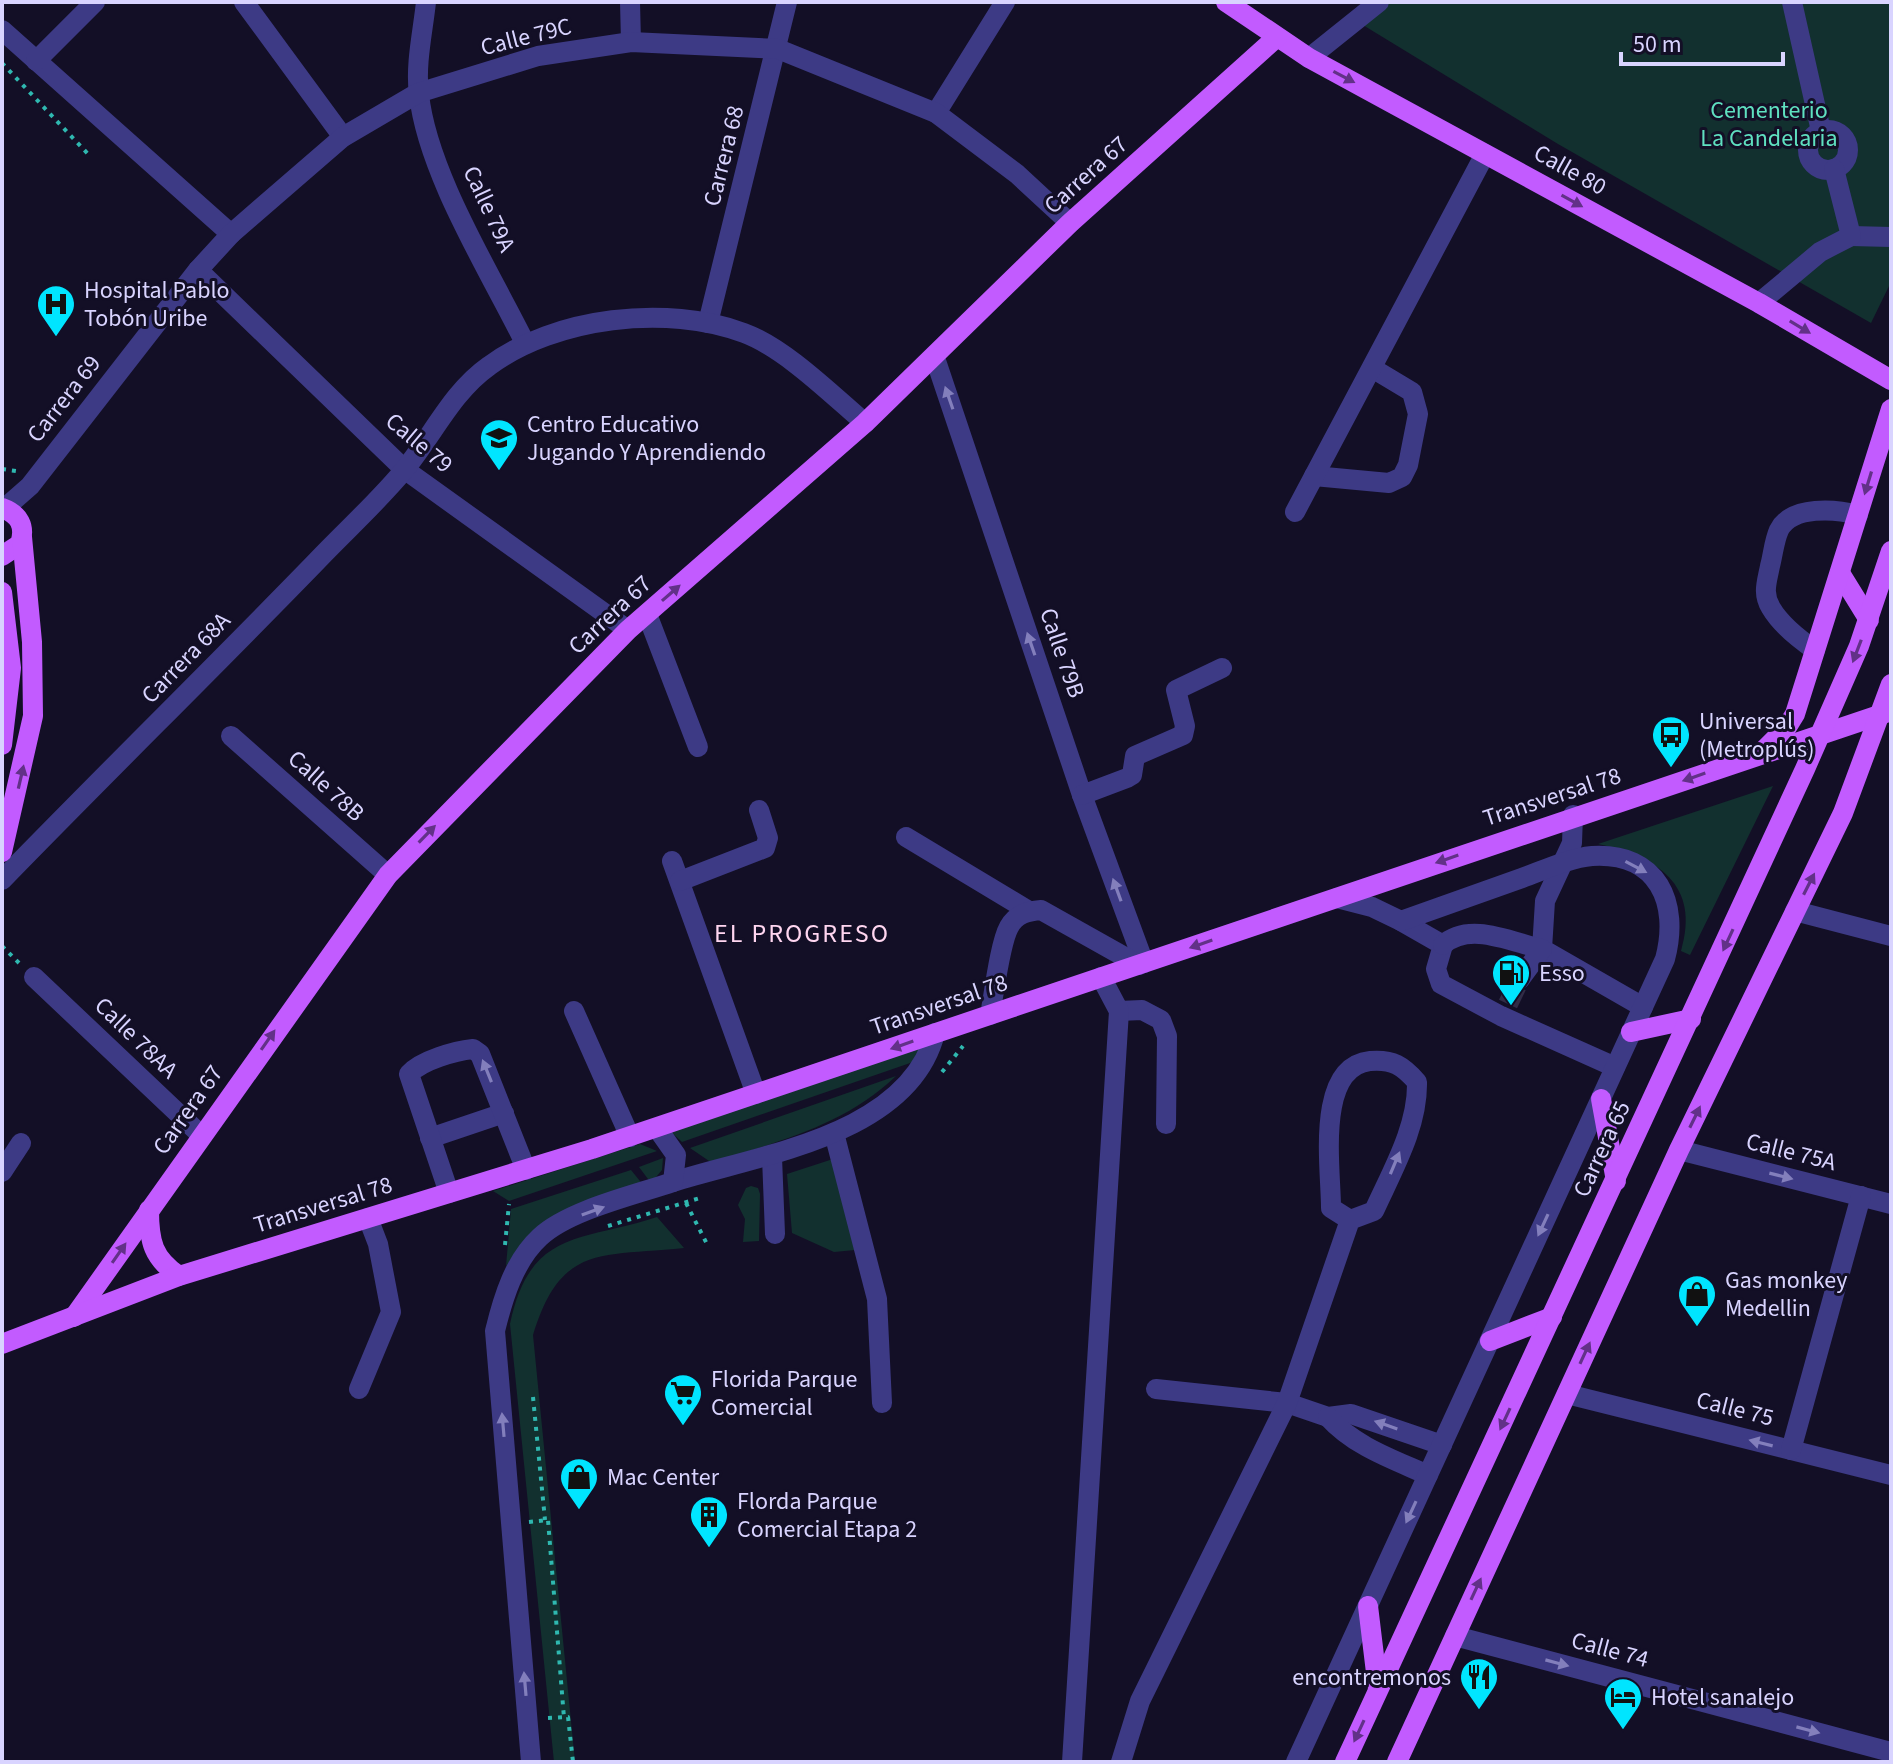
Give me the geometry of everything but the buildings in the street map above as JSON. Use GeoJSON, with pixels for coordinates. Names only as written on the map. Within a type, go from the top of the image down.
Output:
{"type":"FeatureCollection","features":[{"type":"Feature","properties":{"kind":"main road","name":"Calle 80"},"geometry":{"type":"LineString","coordinates":[[1226,2],[1309,58],[1759,303],[1891,380]]}},
{"type":"Feature","properties":{"kind":"main road","name":"Carrera 67"},"geometry":{"type":"LineString","coordinates":[[74,1317],[388,875],[628,630],[865,423],[1070,223],[1277,37]]}},
{"type":"Feature","properties":{"kind":"main road"},"geometry":{"type":"LineString","coordinates":[[1755,757],[1787,727],[1815,650],[1891,409]]}},
{"type":"Feature","properties":{"kind":"main road"},"geometry":{"type":"LineString","coordinates":[[2,556],[15,550],[12,518]]}},
{"type":"Feature","properties":{"kind":"main road","name":"Carrera 69"},"geometry":{"type":"LineString","coordinates":[[2,852],[33,716],[32,642],[12,518]]}},
{"type":"Feature","properties":{"kind":"main road","name":"Carrera 65"},"geometry":{"type":"LineString","coordinates":[[1345,1762],[1821,735],[1869,620],[1891,551]]}},
{"type":"Feature","properties":{"kind":"main road"},"geometry":{"type":"LineString","coordinates":[[1840,573],[1869,620]]}},
{"type":"Feature","properties":{"kind":"main road"},"geometry":{"type":"LineString","coordinates":[[2,592],[11,668],[2,745]]}},
{"type":"Feature","properties":{"kind":"main road"},"geometry":{"type":"LineString","coordinates":[[1397,1762],[1679,1150],[1843,813],[1886,712],[1891,684]]}},
{"type":"Feature","properties":{"kind":"main road","name":"Transversal 78"},"geometry":{"type":"LineString","coordinates":[[2,1344],[179,1276],[630,1137],[1573,815],[1886,712]]}},
{"type":"Feature","properties":{"kind":"main road"},"geometry":{"type":"LineString","coordinates":[[1631,1032],[1691,1019]]}},
{"type":"Feature","properties":{"kind":"main road"},"geometry":{"type":"LineString","coordinates":[[1601,1099],[1616,1181]]}},
{"type":"Feature","properties":{"kind":"main road"},"geometry":{"type":"LineString","coordinates":[[149,1210],[151,1247],[164,1265],[179,1276]]}},
{"type":"Feature","properties":{"kind":"main road"},"geometry":{"type":"LineString","coordinates":[[1490,1341],[1552,1317]]}},
{"type":"Feature","properties":{"kind":"main road"},"geometry":{"type":"LineString","coordinates":[[1368,1606],[1378,1690]]}},
{"type":"Feature","properties":{"kind":"street"},"geometry":{"type":"LineString","coordinates":[[36,61],[95,2]]}},
{"type":"Feature","properties":{"kind":"street"},"geometry":{"type":"LineString","coordinates":[[244,2],[343,137]]}},
{"type":"Feature","properties":{"kind":"street"},"geometry":{"type":"LineString","coordinates":[[418,93],[426,2]]}},
{"type":"Feature","properties":{"kind":"street"},"geometry":{"type":"LineString","coordinates":[[630,2],[631,42]]}},
{"type":"Feature","properties":{"kind":"street","name":"Carrera 68"},"geometry":{"type":"LineString","coordinates":[[708,323],[778,49],[787,2]]}},
{"type":"Feature","properties":{"kind":"street"},"geometry":{"type":"LineString","coordinates":[[936,113],[1005,2]]}},
{"type":"Feature","properties":{"kind":"street"},"geometry":{"type":"LineString","coordinates":[[1309,58],[1379,2]]}},
{"type":"Feature","properties":{"kind":"street"},"geometry":{"type":"LineString","coordinates":[[1792,2],[1821,131]]}},
{"type":"Feature","properties":{"kind":"street"},"geometry":{"type":"LineString","coordinates":[[2,30],[231,234]]}},
{"type":"Feature","properties":{"kind":"street","name":"Calle 79C"},"geometry":{"type":"LineString","coordinates":[[231,234],[343,137],[418,93],[538,56],[631,42],[778,49],[936,113],[1017,174],[1070,223]]}},
{"type":"Feature","properties":{"kind":"street","name":"Calle 79A"},"geometry":{"type":"LineString","coordinates":[[418,93],[431,146],[453,199],[525,343]]}},
{"type":"Feature","properties":{"kind":"street"},"geometry":{"type":"LineString","coordinates":[[1821,131],[1837,132],[1847,143],[1846,158],[1834,169],[1819,168],[1808,156],[1809,141],[1821,131]]}},
{"type":"Feature","properties":{"kind":"street"},"geometry":{"type":"LineString","coordinates":[[1295,512],[1485,154]]}},
{"type":"Feature","properties":{"kind":"street"},"geometry":{"type":"LineString","coordinates":[[1834,169],[1851,236]]}},
{"type":"Feature","properties":{"kind":"street","name":"Carrera 69"},"geometry":{"type":"LineString","coordinates":[[12,518],[30,486],[198,270],[231,234]]}},
{"type":"Feature","properties":{"kind":"street"},"geometry":{"type":"LineString","coordinates":[[1759,303],[1820,252],[1851,236],[1891,237]]}},
{"type":"Feature","properties":{"kind":"street","name":"Calle 79"},"geometry":{"type":"LineString","coordinates":[[198,270],[404,469],[628,630]]}},
{"type":"Feature","properties":{"kind":"street"},"geometry":{"type":"LineString","coordinates":[[404,469],[454,400],[487,367],[525,343],[613,323],[663,318],[708,323],[747,334],[810,375],[865,423]]}},
{"type":"Feature","properties":{"kind":"street","name":"Calle 79B"},"geometry":{"type":"LineString","coordinates":[[935,358],[1141,964]]}},
{"type":"Feature","properties":{"kind":"street"},"geometry":{"type":"LineString","coordinates":[[1314,476],[1389,483],[1402,477],[1408,465],[1418,414],[1412,392],[1372,368]]}},
{"type":"Feature","properties":{"kind":"street","name":"Carrera 68A"},"geometry":{"type":"LineString","coordinates":[[2,880],[185,698],[404,469]]}},
{"type":"Feature","properties":{"kind":"street"},"geometry":{"type":"LineString","coordinates":[[1815,650],[1783,624],[1770,606],[1764,590],[1780,529],[1791,517],[1804,513],[1844,512],[1858,515]]}},
{"type":"Feature","properties":{"kind":"street"},"geometry":{"type":"LineString","coordinates":[[647,614],[698,747]]}},
{"type":"Feature","properties":{"kind":"street"},"geometry":{"type":"LineString","coordinates":[[1082,795],[1127,778],[1132,775],[1135,756],[1183,735],[1185,726],[1176,690],[1222,668]]}},
{"type":"Feature","properties":{"kind":"street","name":"Calle 78B"},"geometry":{"type":"LineString","coordinates":[[231,736],[388,875]]}},
{"type":"Feature","properties":{"kind":"street"},"geometry":{"type":"LineString","coordinates":[[680,881],[765,848],[768,838],[759,810]]}},
{"type":"Feature","properties":{"kind":"street"},"geometry":{"type":"LineString","coordinates":[[1520,979],[1542,949],[1542,915],[1572,843],[1573,815]]}},
{"type":"Feature","properties":{"kind":"street"},"geometry":{"type":"LineString","coordinates":[[906,837],[1029,911]]}},
{"type":"Feature","properties":{"kind":"street"},"geometry":{"type":"LineString","coordinates":[[1296,1762],[1665,959],[1672,934],[1671,912],[1663,889],[1629,861],[1591,856],[1401,921]]}},
{"type":"Feature","properties":{"kind":"street"},"geometry":{"type":"LineString","coordinates":[[672,861],[756,1094]]}},
{"type":"Feature","properties":{"kind":"street"},"geometry":{"type":"LineString","coordinates":[[1337,898],[1372,907],[1443,945]]}},
{"type":"Feature","properties":{"kind":"street"},"geometry":{"type":"LineString","coordinates":[[990,1015],[1008,927],[1019,915],[1029,911],[1041,910],[1141,964]]}},
{"type":"Feature","properties":{"kind":"street"},"geometry":{"type":"LineString","coordinates":[[1795,911],[1891,936]]}},
{"type":"Feature","properties":{"kind":"street"},"geometry":{"type":"LineString","coordinates":[[1615,1067],[1505,1010],[1441,984],[1436,969],[1443,945],[1455,935],[1472,933],[1542,949],[1643,1007]]}},
{"type":"Feature","properties":{"kind":"street","name":"Calle 78AA"},"geometry":{"type":"LineString","coordinates":[[34,977],[202,1136]]}},
{"type":"Feature","properties":{"kind":"street"},"geometry":{"type":"LineString","coordinates":[[1072,1762],[1119,1011],[1101,977]]}},
{"type":"Feature","properties":{"kind":"street"},"geometry":{"type":"LineString","coordinates":[[1119,1011],[1142,1010],[1161,1020],[1167,1036],[1166,1124]]}},
{"type":"Feature","properties":{"kind":"street"},"geometry":{"type":"LineString","coordinates":[[574,1011],[630,1137]]}},
{"type":"Feature","properties":{"kind":"street"},"geometry":{"type":"LineString","coordinates":[[531,1762],[495,1331],[508,1284],[540,1237],[574,1218],[703,1172],[772,1157],[834,1133],[887,1101],[929,1059],[935,1033]]}},
{"type":"Feature","properties":{"kind":"street"},"geometry":{"type":"LineString","coordinates":[[449,1193],[409,1074],[415,1067],[462,1050],[473,1049],[480,1054],[526,1170]]}},
{"type":"Feature","properties":{"kind":"street"},"geometry":{"type":"LineString","coordinates":[[1380,1060],[1401,1064],[1417,1082],[1418,1104],[1374,1211],[1350,1220],[1331,1208],[1331,1105],[1341,1076],[1358,1063],[1380,1060]]}},
{"type":"Feature","properties":{"kind":"street"},"geometry":{"type":"LineString","coordinates":[[430,1138],[504,1113]]}},
{"type":"Feature","properties":{"kind":"street"},"geometry":{"type":"LineString","coordinates":[[657,1128],[676,1155],[703,1172]]}},
{"type":"Feature","properties":{"kind":"street"},"geometry":{"type":"LineString","coordinates":[[834,1133],[877,1299],[882,1403]]}},
{"type":"Feature","properties":{"kind":"street"},"geometry":{"type":"LineString","coordinates":[[2,1172],[21,1143]]}},
{"type":"Feature","properties":{"kind":"street","name":"Calle 75A"},"geometry":{"type":"LineString","coordinates":[[1679,1150],[1891,1204]]}},
{"type":"Feature","properties":{"kind":"street"},"geometry":{"type":"LineString","coordinates":[[673,1182],[676,1155]]}},
{"type":"Feature","properties":{"kind":"street"},"geometry":{"type":"LineString","coordinates":[[772,1157],[775,1234]]}},
{"type":"Feature","properties":{"kind":"street"},"geometry":{"type":"LineString","coordinates":[[1791,1450],[1861,1196]]}},
{"type":"Feature","properties":{"kind":"street"},"geometry":{"type":"LineString","coordinates":[[359,1389],[391,1312],[378,1244],[368,1218]]}},
{"type":"Feature","properties":{"kind":"street"},"geometry":{"type":"LineString","coordinates":[[1121,1762],[1146,1688],[1287,1403],[1350,1220]]}},
{"type":"Feature","properties":{"kind":"street"},"geometry":{"type":"LineString","coordinates":[[1156,1389],[1287,1403],[1328,1417],[1351,1414],[1442,1445]]}},
{"type":"Feature","properties":{"kind":"street","name":"Calle 75"},"geometry":{"type":"LineString","coordinates":[[1567,1394],[1891,1475]]}},
{"type":"Feature","properties":{"kind":"street"},"geometry":{"type":"LineString","coordinates":[[1328,1417],[1342,1433],[1364,1446],[1428,1475]]}},
{"type":"Feature","properties":{"kind":"street","name":"Calle 74"},"geometry":{"type":"LineString","coordinates":[[1455,1636],[1891,1752]]}},
{"type":"Feature","properties":{"kind":"path"},"geometry":{"type":"LineString","coordinates":[[2,63],[88,154]]}},
{"type":"Feature","properties":{"kind":"path"},"geometry":{"type":"LineString","coordinates":[[686,1203],[708,1246]]}},
{"type":"Feature","properties":{"kind":"path"},"geometry":{"type":"LineString","coordinates":[[533,1397],[545,1520],[548,1520],[564,1718]]}},
{"type":"Feature","properties":{"kind":"path"},"geometry":{"type":"LineString","coordinates":[[523,1522],[545,1520]]}},
{"type":"Feature","properties":{"kind":"path"},"geometry":{"type":"LineString","coordinates":[[545,1718],[568,1717],[573,1762]]}},
{"type":"Feature","properties":{"kind":"green space","name":"Cementerio La Candelaria"},"geometry":{"type":"Polygon","coordinates":[[[1375,2],[1891,2],[1891,282],[1871,323],[1558,144],[1358,22],[1375,2]]]}},
{"type":"Feature","properties":{"kind":"green space"},"geometry":{"type":"Polygon","coordinates":[[[1773,786],[1690,955],[1681,951],[1686,928],[1685,908],[1679,891],[1669,877],[1639,857],[1598,844],[1773,786]]]}},
{"type":"Feature","properties":{"kind":"green space"},"geometry":{"type":"Polygon","coordinates":[[[921,1046],[913,1062],[682,1142],[671,1132],[921,1046]]]}},
{"type":"Feature","properties":{"kind":"green space"},"geometry":{"type":"Polygon","coordinates":[[[896,1076],[855,1108],[786,1139],[712,1163],[690,1148],[896,1076]]]}},
{"type":"Feature","properties":{"kind":"green space"},"geometry":{"type":"Polygon","coordinates":[[[640,1144],[657,1151],[509,1201],[493,1191],[640,1144]]]}},
{"type":"Feature","properties":{"kind":"green space"},"geometry":{"type":"Polygon","coordinates":[[[663,1158],[662,1170],[651,1183],[639,1167],[663,1158]]]}},
{"type":"Feature","properties":{"kind":"green space"},"geometry":{"type":"Polygon","coordinates":[[[833,1159],[855,1250],[834,1252],[792,1233],[787,1174],[833,1159]]]}},
{"type":"Feature","properties":{"kind":"green space"},"geometry":{"type":"Polygon","coordinates":[[[631,1170],[644,1186],[517,1251],[506,1266],[511,1209],[631,1170]]]}},
{"type":"Feature","properties":{"kind":"green space"},"geometry":{"type":"Polygon","coordinates":[[[746,1188],[758,1188],[760,1194],[759,1241],[743,1242],[745,1219],[738,1205],[746,1188]]]}},
{"type":"Feature","properties":{"kind":"green space"},"geometry":{"type":"Polygon","coordinates":[[[657,1217],[684,1248],[607,1255],[571,1269],[544,1305],[533,1335],[575,1762],[554,1762],[510,1324],[519,1293],[531,1270],[546,1255],[563,1244],[583,1237],[657,1217]]]}},
{"type":"Feature","properties":{"kind":"tunnel"},"geometry":{"type":"LineString","coordinates":[[1508,1004],[1520,979]]}},
{"type":"Feature","properties":{"kind":"place","name":"Hospital Pablo Tobón Uribe"},"geometry":{"type":"Point","coordinates":[56,338]}},
{"type":"Feature","properties":{"kind":"place","name":"Centro Educativo Jugando Y Aprendiendo"},"geometry":{"type":"Point","coordinates":[499,472]}},
{"type":"Feature","properties":{"kind":"place","name":"Universal (Metroplús)"},"geometry":{"type":"Point","coordinates":[1671,769]}},
{"type":"Feature","properties":{"kind":"place","name":"Esso"},"geometry":{"type":"Point","coordinates":[1511,1007]}},
{"type":"Feature","properties":{"kind":"place","name":"Gas monkey Medellin"},"geometry":{"type":"Point","coordinates":[1697,1328]}},
{"type":"Feature","properties":{"kind":"place","name":"Florida Parque Comercial"},"geometry":{"type":"Point","coordinates":[683,1427]}},
{"type":"Feature","properties":{"kind":"place","name":"Mac Center"},"geometry":{"type":"Point","coordinates":[579,1511]}},
{"type":"Feature","properties":{"kind":"place","name":"Florda Parque Comercial Etapa 2"},"geometry":{"type":"Point","coordinates":[709,1549]}},
{"type":"Feature","properties":{"kind":"place","name":"encontremonos"},"geometry":{"type":"Point","coordinates":[1479,1711]}},
{"type":"Feature","properties":{"kind":"place","name":"Hotel sanalejo"},"geometry":{"type":"Point","coordinates":[1623,1731]}},
{"type":"Feature","properties":{"kind":"district","name":"EL PROGRESO"},"geometry":{"type":"Point","coordinates":[802,933]}}]}
